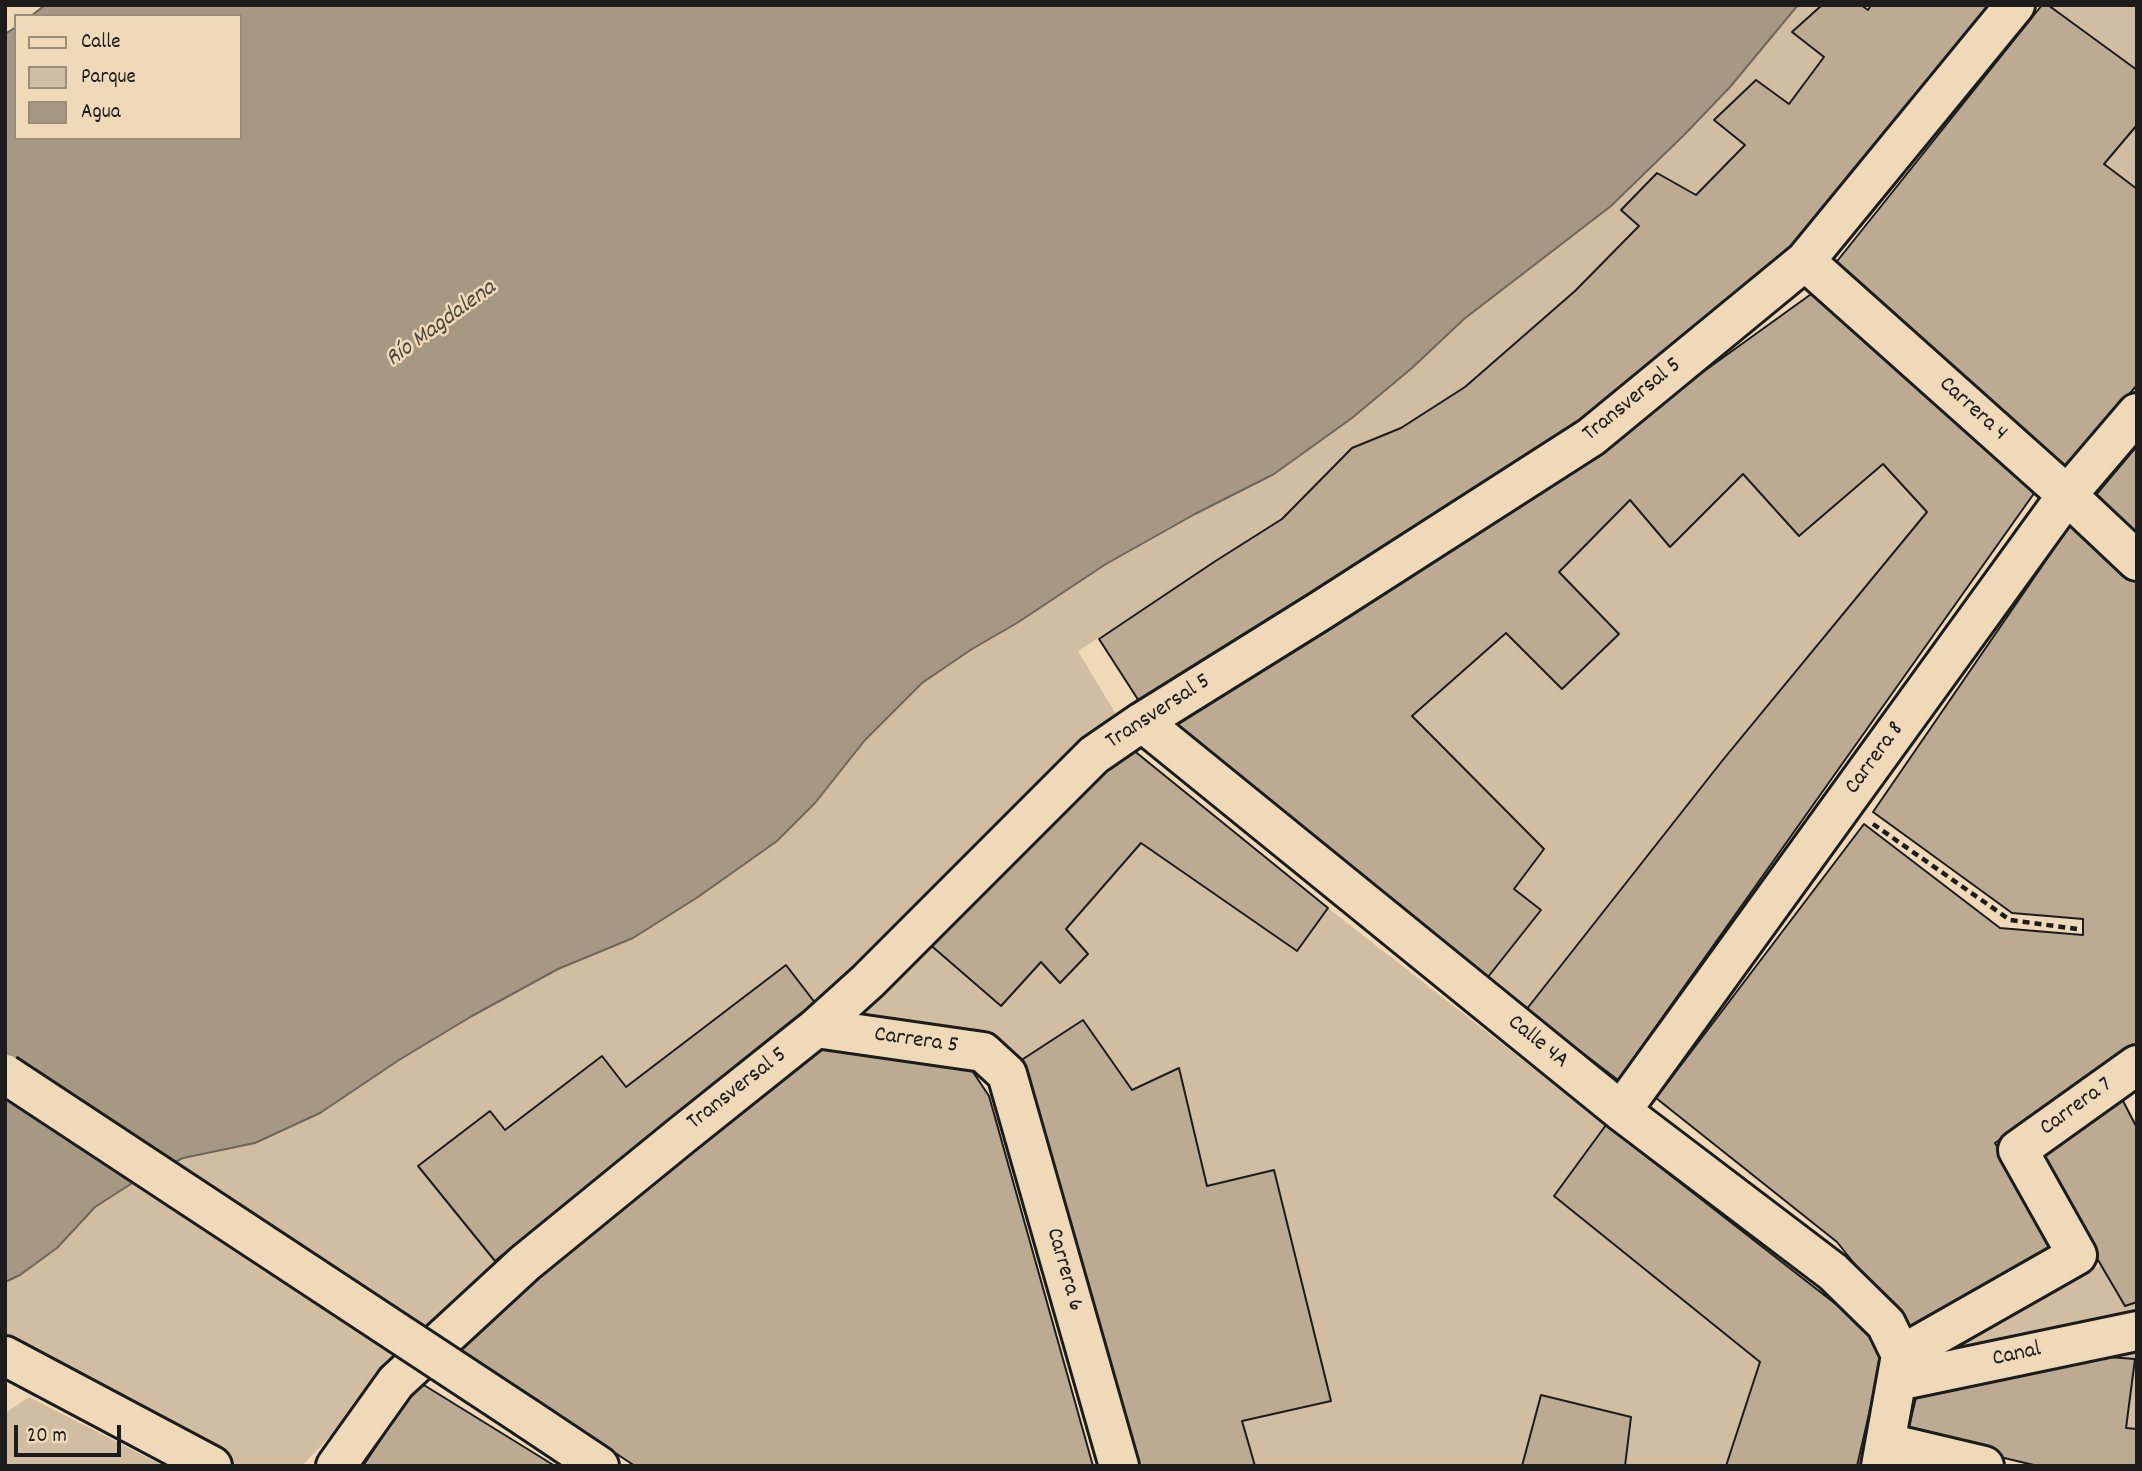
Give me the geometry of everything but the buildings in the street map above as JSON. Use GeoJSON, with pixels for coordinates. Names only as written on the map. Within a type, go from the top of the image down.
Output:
{"type":"FeatureCollection","features":[{"type":"Feature","properties":{"kind":"street","name":"Transversal 5"},"geometry":{"type":"LineString","coordinates":[[336,1466],[396,1382],[525,1264],[816,1028],[868,981],[1094,755],[1591,436],[1805,261],[2015,5]]}},
{"type":"Feature","properties":{"kind":"street","name":"Carrera 4"},"geometry":{"type":"LineString","coordinates":[[1805,261],[2137,561]]}},
{"type":"Feature","properties":{"kind":"street","name":"Carrera 8"},"geometry":{"type":"LineString","coordinates":[[1621,1111],[2067,495],[2137,413]]}},
{"type":"Feature","properties":{"kind":"street","name":"Calle 4A"},"geometry":{"type":"LineString","coordinates":[[1142,722],[1621,1111],[1833,1272],[1886,1324],[1899,1368]]}},
{"type":"Feature","properties":{"kind":"street","name":"Carrera 5"},"geometry":{"type":"LineString","coordinates":[[816,1028],[983,1052],[1007,1074]]}},
{"type":"Feature","properties":{"kind":"street","name":"Carrera 7"},"geometry":{"type":"LineString","coordinates":[[1899,1368],[2077,1255],[2018,1150],[2137,1065]]}},
{"type":"Feature","properties":{"kind":"street"},"geometry":{"type":"LineString","coordinates":[[5,1074],[599,1466]]}},
{"type":"Feature","properties":{"kind":"street","name":"Carrera 6"},"geometry":{"type":"LineString","coordinates":[[1007,1074],[1119,1466]]}},
{"type":"Feature","properties":{"kind":"street","name":"Canal"},"geometry":{"type":"LineString","coordinates":[[1899,1368],[2137,1331]]}},
{"type":"Feature","properties":{"kind":"street"},"geometry":{"type":"LineString","coordinates":[[5,1356],[212,1466]]}},
{"type":"Feature","properties":{"kind":"street"},"geometry":{"type":"LineString","coordinates":[[1899,1368],[1884,1454],[1984,1466]]}},
{"type":"Feature","properties":{"kind":"path"},"geometry":{"type":"LineString","coordinates":[[1844,803],[2010,920],[2077,929]]}},
{"type":"Feature","properties":{"kind":"green space"},"geometry":{"type":"Polygon","coordinates":[[[1798,5],[1822,5],[1793,32],[1824,57],[1789,104],[1715,120],[1745,145],[1696,195],[1657,174],[1621,209],[1639,226],[1575,291],[1465,387],[1401,428],[1352,448],[1282,519],[1078,651],[1120,721],[816,1004],[786,965],[626,1087],[602,1056],[505,1130],[419,1166],[495,1261],[302,1466],[239,1466],[5,1340],[5,1282],[20,1275],[57,1248],[95,1207],[134,1182],[183,1158],[255,1143],[558,969],[633,938],[777,841],[815,803],[865,740],[922,683],[1106,564],[1274,474],[1352,418],[1412,368],[1464,319],[1611,206],[1783,25],[1798,5]]]}},
{"type":"Feature","properties":{"kind":"green space"},"geometry":{"type":"Polygon","coordinates":[[[2048,5],[2137,5],[2137,70],[2048,5]]]}},
{"type":"Feature","properties":{"kind":"green space"},"geometry":{"type":"Polygon","coordinates":[[[2137,125],[2137,189],[2104,164],[2137,125]]]}},
{"type":"Feature","properties":{"kind":"green space"},"geometry":{"type":"Polygon","coordinates":[[[1883,464],[1927,512],[1722,761],[1526,1010],[1488,977],[1541,911],[1514,889],[1544,849],[1412,716],[1506,633],[1562,689],[1619,634],[1559,572],[1630,500],[1743,474],[1799,536],[1883,464]]]}},
{"type":"Feature","properties":{"kind":"green space"},"geometry":{"type":"Polygon","coordinates":[[[1141,843],[1296,951],[1328,908],[1606,1125],[1555,1196],[1760,1362],[1726,1466],[1625,1466],[1631,1417],[1541,1395],[1522,1466],[1255,1466],[1242,1421],[1330,1401],[1207,1186],[1179,1069],[1132,1090],[1083,1021],[1020,1061],[933,1028],[860,1012],[927,942],[1041,962],[1061,982],[1087,954],[1066,929],[1141,843]]]}},
{"type":"Feature","properties":{"kind":"green space"},"geometry":{"type":"Polygon","coordinates":[[[2101,1265],[2125,1306],[2137,1302],[2137,1429],[2126,1428],[2135,1359],[1925,1361],[2101,1265]]]}},
{"type":"Feature","properties":{"kind":"green space"},"geometry":{"type":"Polygon","coordinates":[[[29,1397],[164,1466],[5,1466],[5,1413],[29,1397]]]}},
{"type":"Feature","properties":{"kind":"water","name":"Río Magdalena"},"geometry":{"type":"Polygon","coordinates":[[[45,5],[1798,5],[1730,87],[1611,206],[1464,319],[1412,368],[1352,418],[1274,474],[1106,564],[922,683],[865,740],[815,803],[777,841],[698,897],[633,938],[558,969],[472,1016],[399,1060],[320,1113],[255,1143],[183,1158],[134,1182],[95,1207],[57,1248],[20,1275],[5,1282],[5,34],[14,28],[14,140],[242,140],[242,14],[34,14],[45,5]]]}}]}
